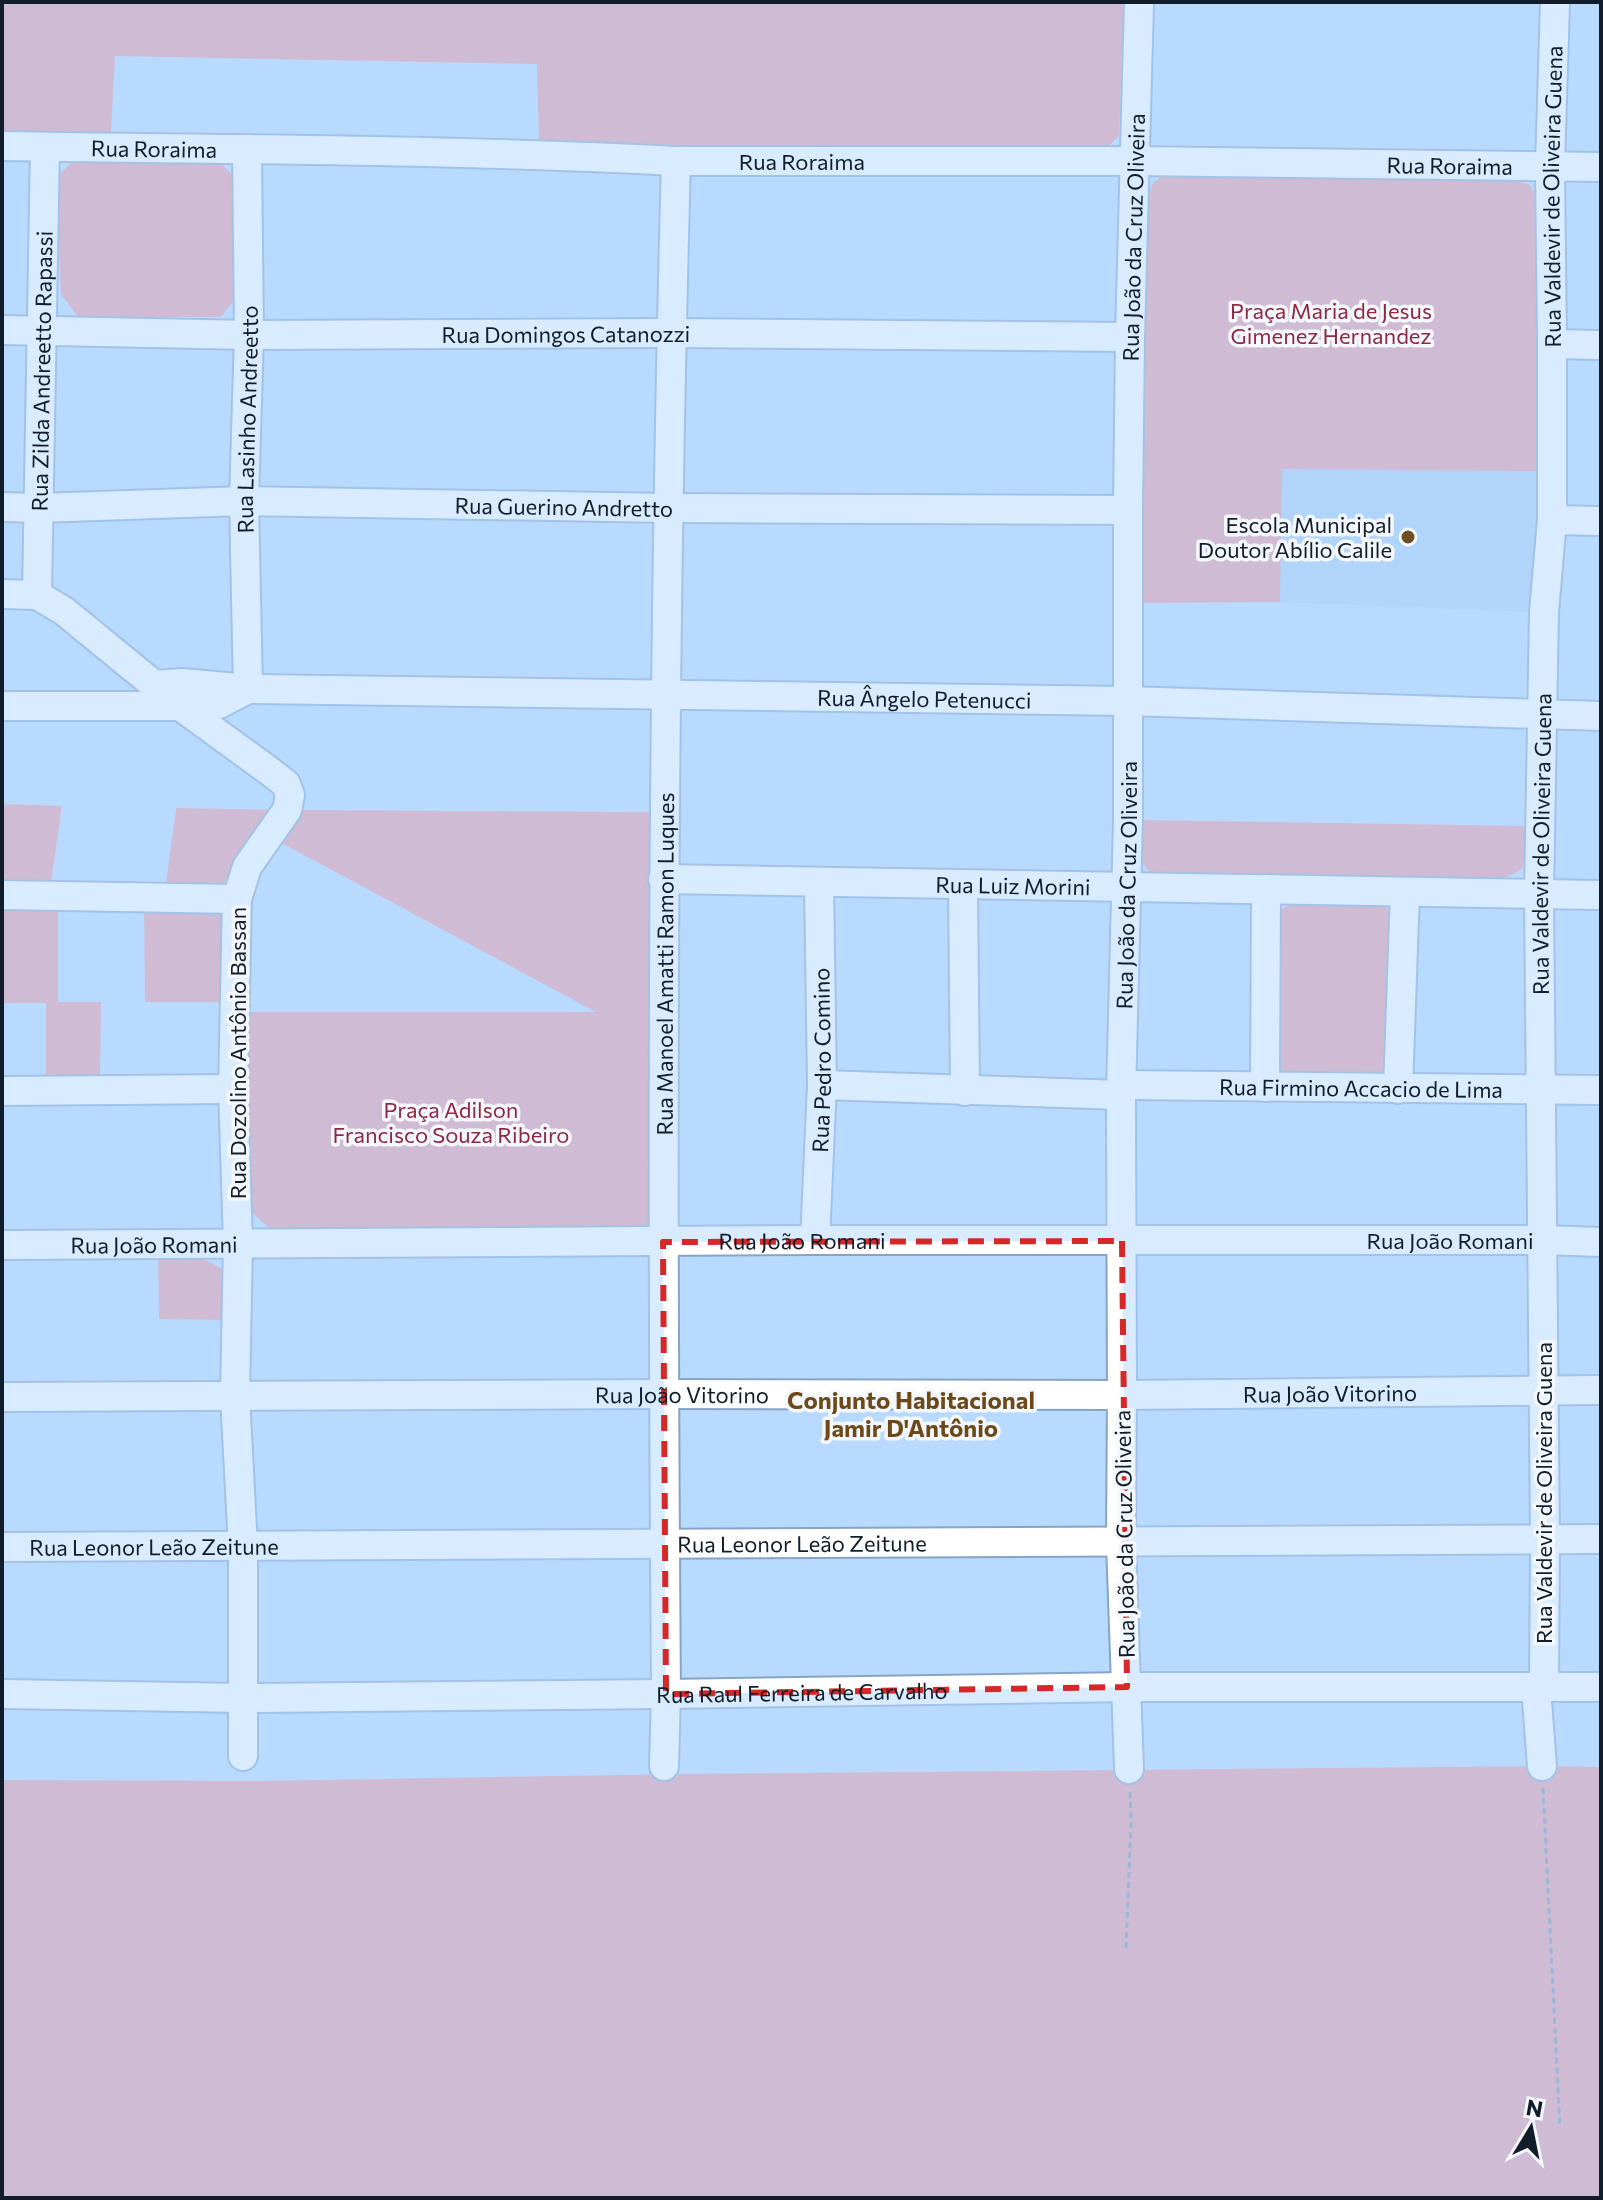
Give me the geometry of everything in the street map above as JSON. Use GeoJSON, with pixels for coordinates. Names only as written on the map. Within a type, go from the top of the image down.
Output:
{"type":"FeatureCollection","features":[{"type":"Feature","properties":{"kind":"street","name":"Rua João da Cruz Oliveira"},"geometry":{"type":"LineString","coordinates":[[1129,1769],[1121,1543],[1121,1090],[1127,887],[1130,337],[1139,2]]}},
{"type":"Feature","properties":{"kind":"street","name":"Rua Valdevir de Oliveira Guena"},"geometry":{"type":"LineString","coordinates":[[1542,1766],[1540,1688],[1545,1540],[1539,894],[1544,612],[1552,520],[1550,166],[1555,2]]}},
{"type":"Feature","properties":{"kind":"street","name":"Rua Roraima"},"geometry":{"type":"LineString","coordinates":[[2,146],[247,149],[676,161],[1134,161],[1601,167]]}},
{"type":"Feature","properties":{"kind":"street","name":"Rua Zilda Andreetto Rapassi"},"geometry":{"type":"LineString","coordinates":[[37,595],[45,147]]}},
{"type":"Feature","properties":{"kind":"street","name":"Rua Lasinho Andreetto"},"geometry":{"type":"LineString","coordinates":[[247,149],[249,335],[244,501],[248,689]]}},
{"type":"Feature","properties":{"kind":"street","name":"Rua Manoel Amatti Ramon Luques"},"geometry":{"type":"LineString","coordinates":[[664,1766],[663,879],[676,161]]}},
{"type":"Feature","properties":{"kind":"street","name":"Rua Domingos Catanozzi"},"geometry":{"type":"LineString","coordinates":[[2,330],[249,335],[671,333],[1130,337]]}},
{"type":"Feature","properties":{"kind":"street"},"geometry":{"type":"LineString","coordinates":[[1552,344],[1601,345]]}},
{"type":"Feature","properties":{"kind":"street","name":"Rua Guerino Andretto"},"geometry":{"type":"LineString","coordinates":[[2,507],[244,501],[669,508],[1128,510]]}},
{"type":"Feature","properties":{"kind":"street"},"geometry":{"type":"LineString","coordinates":[[1552,520],[1601,521]]}},
{"type":"Feature","properties":{"kind":"street"},"geometry":{"type":"LineString","coordinates":[[2,594],[37,595]]}},
{"type":"Feature","properties":{"kind":"street","name":"Rua Dozolino Antônio Bassan"},"geometry":{"type":"LineString","coordinates":[[37,595],[64,611],[180,706],[286,784],[290,795],[287,810],[247,867],[237,899],[233,1089],[238,1244],[235,1396],[243,1547],[243,1756]]}},
{"type":"Feature","properties":{"kind":"street","name":"Rua Ângelo Petenucci"},"geometry":{"type":"LineString","coordinates":[[154,685],[182,683],[248,689],[1127,701],[1601,716]]}},
{"type":"Feature","properties":{"kind":"street","name":"Rua Ângelo Petenucci"},"geometry":{"type":"LineString","coordinates":[[2,706],[219,704],[248,689]]}},
{"type":"Feature","properties":{"kind":"street","name":"Rua Luiz Morini"},"geometry":{"type":"LineString","coordinates":[[663,879],[1601,895]]}},
{"type":"Feature","properties":{"kind":"street","name":"Rua Pedro Comino"},"geometry":{"type":"LineString","coordinates":[[815,1240],[822,1085],[819,882]]}},
{"type":"Feature","properties":{"kind":"street"},"geometry":{"type":"LineString","coordinates":[[963,884],[965,1091]]}},
{"type":"Feature","properties":{"kind":"street"},"geometry":{"type":"LineString","coordinates":[[1265,1087],[1266,889]]}},
{"type":"Feature","properties":{"kind":"street"},"geometry":{"type":"LineString","coordinates":[[1398,1089],[1405,892]]}},
{"type":"Feature","properties":{"kind":"street"},"geometry":{"type":"LineString","coordinates":[[2,895],[237,899]]}},
{"type":"Feature","properties":{"kind":"street","name":"Rua Firmino Accacio de Lima"},"geometry":{"type":"LineString","coordinates":[[822,1085],[965,1091],[1265,1087],[1601,1090]]}},
{"type":"Feature","properties":{"kind":"street"},"geometry":{"type":"LineString","coordinates":[[2,1091],[233,1089]]}},
{"type":"Feature","properties":{"kind":"street","name":"Rua João Romani"},"geometry":{"type":"LineString","coordinates":[[2,1245],[815,1240],[1601,1242]]}},
{"type":"Feature","properties":{"kind":"street","name":"Rua João Vitorino"},"geometry":{"type":"LineString","coordinates":[[2,1397],[1122,1395],[1601,1390]]}},
{"type":"Feature","properties":{"kind":"street","name":"Rua Leonor Leão Zeitune"},"geometry":{"type":"LineString","coordinates":[[2,1547],[1601,1539]]}},
{"type":"Feature","properties":{"kind":"street","name":"Rua Raul Ferreira de Carvalho"},"geometry":{"type":"LineString","coordinates":[[2,1694],[243,1698],[1127,1687],[1601,1687]]}},
{"type":"Feature","properties":{"kind":"path"},"geometry":{"type":"LineString","coordinates":[[1542,1766],[1560,2128]]}},
{"type":"Feature","properties":{"kind":"path"},"geometry":{"type":"LineString","coordinates":[[1126,1948],[1131,1823],[1129,1769]]}},
{"type":"Feature","properties":{"kind":"highlighted area"},"geometry":{"type":"Polygon","coordinates":[[[1122,1241],[1127,1687],[666,1694],[663,1242],[1122,1241]]]}},
{"type":"Feature","properties":{"kind":"shaded area","name":"Escola Municipal Doutor Abílio Calile"},"geometry":{"type":"Polygon","coordinates":[[[1281,469],[1538,471],[1532,612],[1280,602],[1281,469]]]}},
{"type":"Feature","properties":{"kind":"green space"},"geometry":{"type":"Polygon","coordinates":[[[2,2],[1124,2],[1119,136],[1104,151],[539,141],[537,64],[115,56],[111,132],[2,131],[2,2]]]}},
{"type":"Feature","properties":{"kind":"green space"},"geometry":{"type":"Polygon","coordinates":[[[77,158],[215,158],[232,174],[237,297],[221,317],[78,317],[61,294],[56,177],[77,158]]]}},
{"type":"Feature","properties":{"kind":"green space","name":"Praça Maria de Jesus Gimenez Hernandez"},"geometry":{"type":"Polygon","coordinates":[[[1166,173],[1508,178],[1530,185],[1540,204],[1538,471],[1282,469],[1280,602],[1138,603],[1145,206],[1153,183],[1166,173]]]}},
{"type":"Feature","properties":{"kind":"green space"},"geometry":{"type":"Polygon","coordinates":[[[2,804],[62,806],[51,883],[2,882],[2,804]]]}},
{"type":"Feature","properties":{"kind":"green space"},"geometry":{"type":"Polygon","coordinates":[[[176,808],[276,810],[222,885],[166,884],[176,808]]]}},
{"type":"Feature","properties":{"kind":"green space","name":"Praça Adilson Francisco Souza Ribeiro"},"geometry":{"type":"Polygon","coordinates":[[[299,810],[656,812],[653,1215],[649,1224],[639,1229],[271,1230],[248,1209],[248,1012],[596,1012],[276,840],[299,810]]]}},
{"type":"Feature","properties":{"kind":"green space"},"geometry":{"type":"Polygon","coordinates":[[[1138,820],[1528,826],[1527,853],[1521,870],[1505,878],[1171,876],[1150,873],[1138,857],[1138,820]]]}},
{"type":"Feature","properties":{"kind":"green space"},"geometry":{"type":"Polygon","coordinates":[[[1297,901],[1373,902],[1386,907],[1392,919],[1389,1056],[1384,1071],[1372,1079],[1292,1076],[1280,1071],[1273,1051],[1275,919],[1283,908],[1297,901]]]}},
{"type":"Feature","properties":{"kind":"green space"},"geometry":{"type":"Polygon","coordinates":[[[2,903],[58,904],[58,1002],[101,1002],[100,1082],[46,1082],[46,1003],[2,1003],[2,903]]]}},
{"type":"Feature","properties":{"kind":"green space"},"geometry":{"type":"Polygon","coordinates":[[[144,905],[220,911],[225,920],[221,1002],[145,1002],[144,905]]]}},
{"type":"Feature","properties":{"kind":"green space"},"geometry":{"type":"Polygon","coordinates":[[[158,1255],[201,1259],[224,1271],[225,1320],[159,1319],[158,1255]]]}},
{"type":"Feature","properties":{"kind":"green space"},"geometry":{"type":"Polygon","coordinates":[[[1601,1767],[1601,2198],[2,2198],[2,1780],[253,1781],[1601,1767]]]}},
{"type":"Feature","properties":{"kind":"place","name":"Escola Municipal Doutor Abílio Calile"},"geometry":{"type":"Point","coordinates":[1408,537]}},
{"type":"Feature","properties":{"kind":"district","name":"Conjunto Habitacional Jamir D'Antônio"},"geometry":{"type":"Point","coordinates":[911,1413]}}]}
